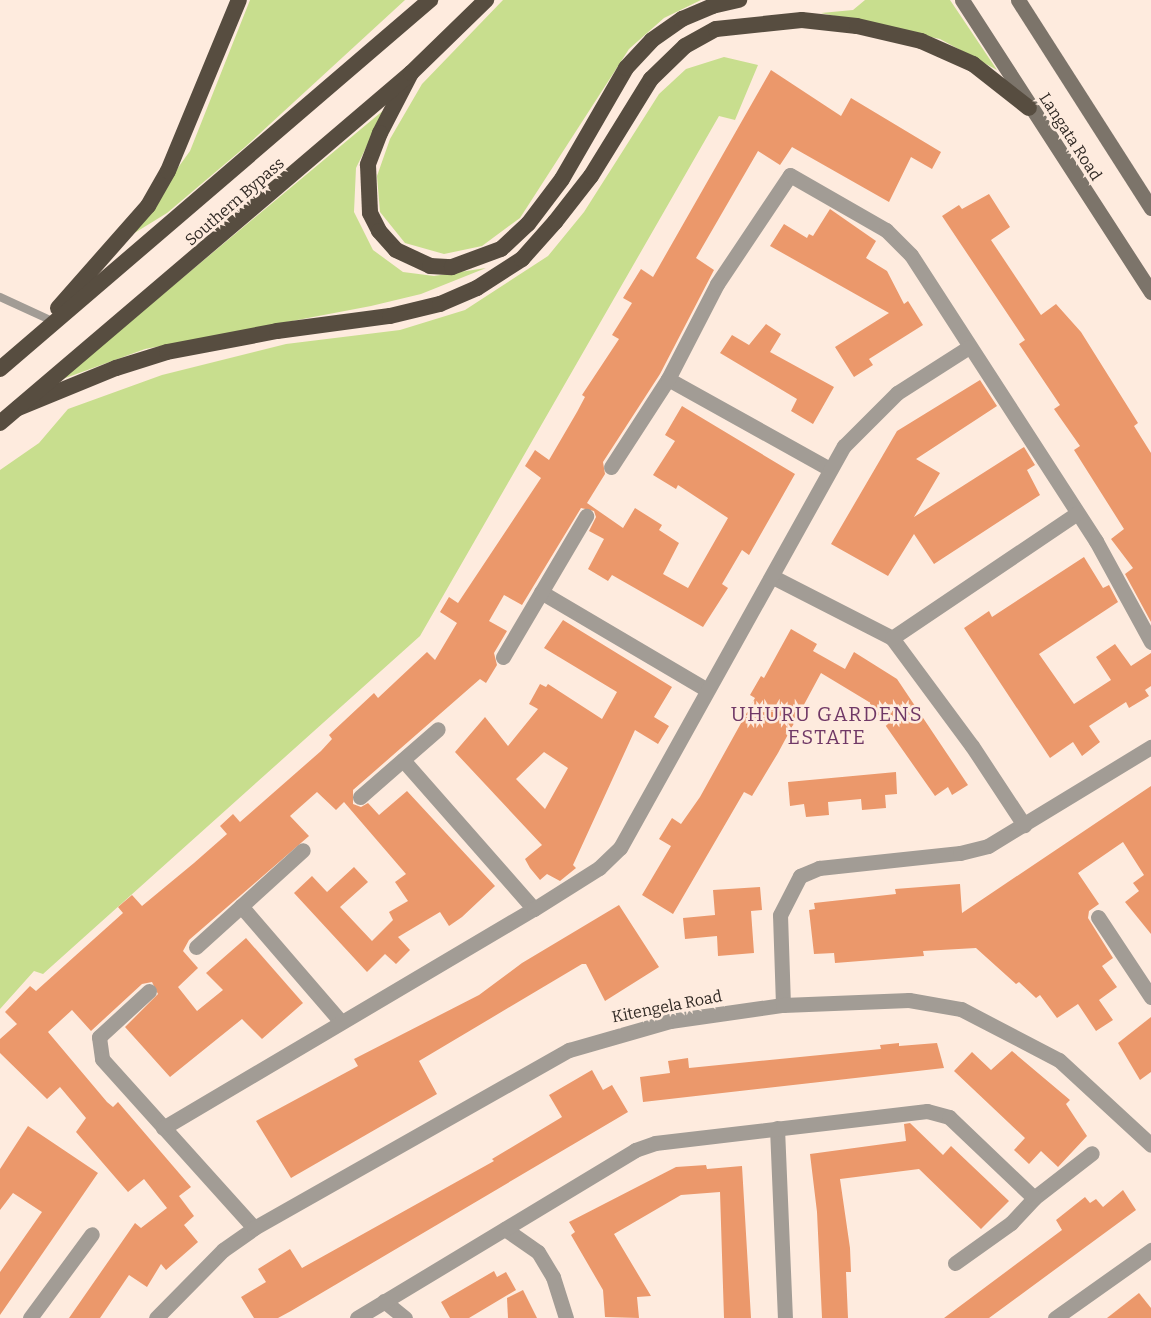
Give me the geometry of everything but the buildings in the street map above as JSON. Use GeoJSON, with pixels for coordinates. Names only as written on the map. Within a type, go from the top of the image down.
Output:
{"type":"FeatureCollection","features":[{"type":"Feature","properties":{"kind":"highway"},"geometry":{"type":"LineString","coordinates":[[0,368],[48,319],[148,206],[168,171],[239,0]]}},
{"type":"Feature","properties":{"kind":"highway","name":"Southern Bypass"},"geometry":{"type":"LineString","coordinates":[[0,368],[430,0]]}},
{"type":"Feature","properties":{"kind":"highway","name":"Southern Bypass"},"geometry":{"type":"LineString","coordinates":[[0,423],[411,73],[486,0]]}},
{"type":"Feature","properties":{"kind":"highway"},"geometry":{"type":"LineString","coordinates":[[411,73],[380,133],[368,165],[370,213],[379,231],[396,250],[430,266],[452,267],[501,249],[528,224],[562,179],[626,68],[652,40],[682,19],[712,6],[739,0]]}},
{"type":"Feature","properties":{"kind":"highway"},"geometry":{"type":"LineString","coordinates":[[18,408],[116,368],[167,352],[277,331],[390,316],[440,304],[477,288],[522,259],[555,222],[591,176],[651,79],[685,46],[716,29],[802,20],[857,26],[901,36],[945,48],[973,64],[1029,108]]}},
{"type":"Feature","properties":{"kind":"main road","name":"Langata Road"},"geometry":{"type":"LineString","coordinates":[[962,0],[1029,108],[1151,292]]}},
{"type":"Feature","properties":{"kind":"main road","name":"Langata Road"},"geometry":{"type":"LineString","coordinates":[[1018,0],[1151,208]]}},
{"type":"Feature","properties":{"kind":"street"},"geometry":{"type":"LineString","coordinates":[[611,467],[668,379],[717,284],[790,175],[886,230],[900,242],[969,347],[1006,396],[1076,514],[1096,541],[1151,642]]}},
{"type":"Feature","properties":{"kind":"street"},"geometry":{"type":"LineString","coordinates":[[163,1128],[534,909],[599,868],[620,848],[706,688],[773,577],[844,446],[878,408],[969,347]]}},
{"type":"Feature","properties":{"kind":"street"},"geometry":{"type":"LineString","coordinates":[[668,379],[830,469]]}},
{"type":"Feature","properties":{"kind":"street"},"geometry":{"type":"LineString","coordinates":[[892,638],[1076,514]]}},
{"type":"Feature","properties":{"kind":"street"},"geometry":{"type":"LineString","coordinates":[[503,657],[585,516]]}},
{"type":"Feature","properties":{"kind":"street"},"geometry":{"type":"LineString","coordinates":[[773,577],[892,638],[972,746],[1024,825]]}},
{"type":"Feature","properties":{"kind":"street"},"geometry":{"type":"LineString","coordinates":[[541,592],[706,688]]}},
{"type":"Feature","properties":{"kind":"street"},"geometry":{"type":"LineString","coordinates":[[360,797],[438,729]]}},
{"type":"Feature","properties":{"kind":"street"},"geometry":{"type":"LineString","coordinates":[[783,1005],[780,915],[800,876],[819,868],[976,851],[1024,825],[1151,747]]}},
{"type":"Feature","properties":{"kind":"street"},"geometry":{"type":"LineString","coordinates":[[403,760],[534,909]]}},
{"type":"Feature","properties":{"kind":"street"},"geometry":{"type":"LineString","coordinates":[[196,947],[303,850]]}},
{"type":"Feature","properties":{"kind":"street"},"geometry":{"type":"LineString","coordinates":[[242,906],[341,1022]]}},
{"type":"Feature","properties":{"kind":"street"},"geometry":{"type":"LineString","coordinates":[[1098,917],[1151,997]]}},
{"type":"Feature","properties":{"kind":"street"},"geometry":{"type":"LineString","coordinates":[[149,991],[102,1033],[99,1050],[107,1067],[254,1228]]}},
{"type":"Feature","properties":{"kind":"street","name":"Kitengela Road"},"geometry":{"type":"LineString","coordinates":[[156,1318],[223,1250],[254,1228],[569,1050],[670,1021],[783,1005],[909,1000],[961,1009],[1059,1060],[1151,1145]]}},
{"type":"Feature","properties":{"kind":"street"},"geometry":{"type":"LineString","coordinates":[[357,1318],[634,1150],[655,1143],[777,1128],[937,1113],[961,1128],[1034,1198]]}},
{"type":"Feature","properties":{"kind":"street"},"geometry":{"type":"LineString","coordinates":[[777,1128],[785,1318]]}},
{"type":"Feature","properties":{"kind":"street"},"geometry":{"type":"LineString","coordinates":[[955,1263],[1011,1223],[1034,1198],[1092,1153]]}},
{"type":"Feature","properties":{"kind":"street"},"geometry":{"type":"LineString","coordinates":[[505,1230],[538,1252],[553,1277],[566,1318]]}},
{"type":"Feature","properties":{"kind":"street"},"geometry":{"type":"LineString","coordinates":[[30,1318],[92,1234]]}},
{"type":"Feature","properties":{"kind":"street"},"geometry":{"type":"LineString","coordinates":[[1055,1318],[1151,1250]]}},
{"type":"Feature","properties":{"kind":"street"},"geometry":{"type":"LineString","coordinates":[[384,1301],[405,1318]]}},
{"type":"Feature","properties":{"kind":"lane"},"geometry":{"type":"LineString","coordinates":[[0,297],[48,319]]}},
{"type":"Feature","properties":{"kind":"green space"},"geometry":{"type":"Polygon","coordinates":[[[250,0],[405,0],[245,147],[167,213],[128,237],[190,151],[250,0]]]}},
{"type":"Feature","properties":{"kind":"green space"},"geometry":{"type":"Polygon","coordinates":[[[503,0],[701,0],[664,18],[629,49],[520,218],[482,246],[444,254],[405,243],[380,212],[377,176],[390,139],[422,84],[503,0]]]}},
{"type":"Feature","properties":{"kind":"green space"},"geometry":{"type":"Polygon","coordinates":[[[865,0],[950,0],[997,70],[940,39],[821,13],[853,10],[865,0]]]}},
{"type":"Feature","properties":{"kind":"green space"},"geometry":{"type":"Polygon","coordinates":[[[724,57],[758,65],[735,120],[719,116],[420,636],[43,974],[34,971],[0,1009],[0,470],[39,443],[68,409],[162,375],[286,344],[400,330],[465,310],[548,256],[584,212],[659,94],[686,69],[724,57]]]}},
{"type":"Feature","properties":{"kind":"green space"},"geometry":{"type":"Polygon","coordinates":[[[385,109],[356,168],[354,212],[373,250],[403,272],[434,276],[486,268],[421,294],[371,306],[145,349],[60,380],[385,109]]]}},
{"type":"Feature","properties":{"kind":"district","name":"UHURU GARDENS ESTATE"},"geometry":{"type":"Point","coordinates":[827,726]}}]}
